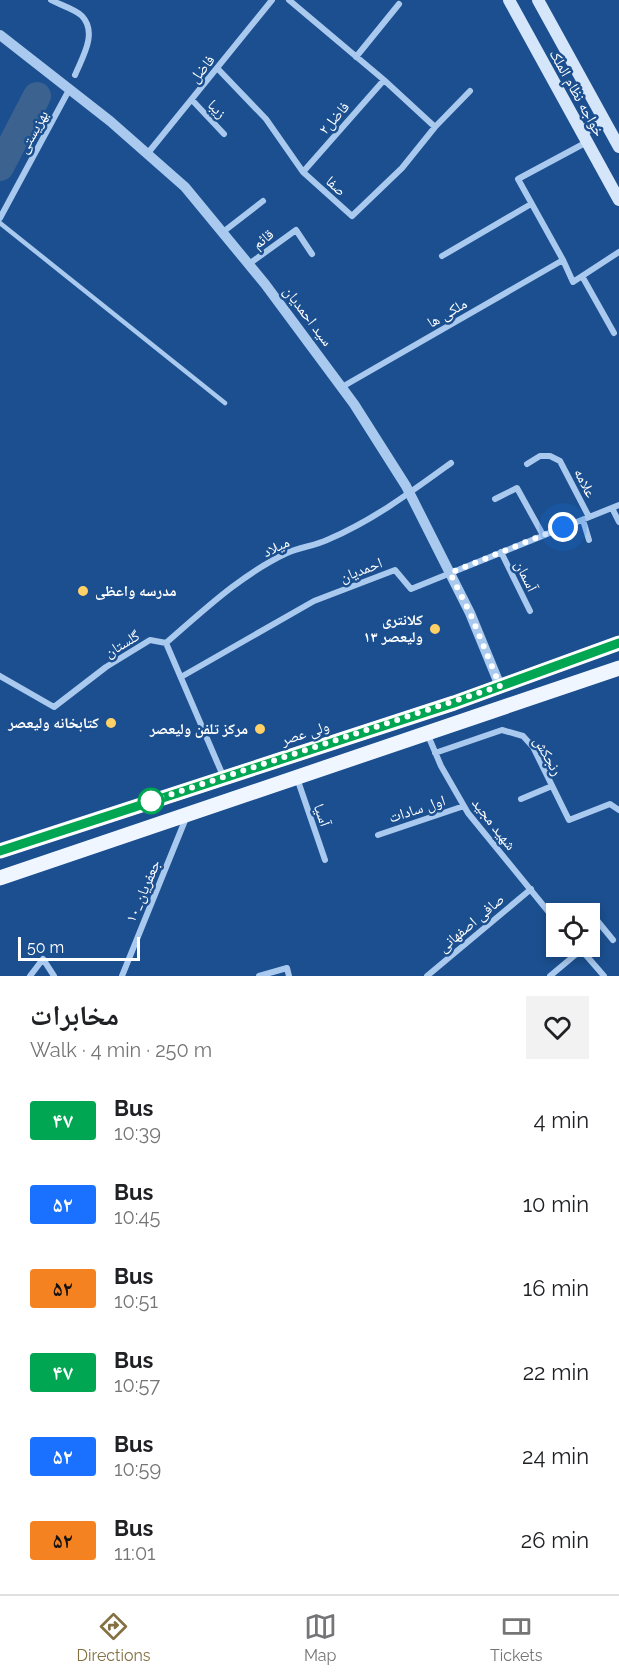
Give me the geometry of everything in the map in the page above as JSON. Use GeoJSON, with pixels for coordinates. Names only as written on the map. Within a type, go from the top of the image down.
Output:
{"type":"FeatureCollection","features":[{"type":"Feature","properties":{"kind":"main road","name":"خواجه نظام الملک"},"geometry":{"type":"LineString","coordinates":[[509,0],[619,200]]}},
{"type":"Feature","properties":{"kind":"main road","name":"خواجه نظام الملک"},"geometry":{"type":"LineString","coordinates":[[538,0],[619,147]]}},
{"type":"Feature","properties":{"kind":"main road"},"geometry":{"type":"LineString","coordinates":[[584,136],[604,120]]}},
{"type":"Feature","properties":{"kind":"main road","name":"ولی عصر"},"geometry":{"type":"LineString","coordinates":[[0,851],[500,686],[619,643]]}},
{"type":"Feature","properties":{"kind":"main road"},"geometry":{"type":"LineString","coordinates":[[0,878],[619,668]]}},
{"type":"Feature","properties":{"kind":"street"},"geometry":{"type":"LineString","coordinates":[[51,0],[82,16],[89,30],[87,48],[75,75]]}},
{"type":"Feature","properties":{"kind":"street","name":"فاضل"},"geometry":{"type":"LineString","coordinates":[[148,153],[272,0]]}},
{"type":"Feature","properties":{"kind":"street"},"geometry":{"type":"LineString","coordinates":[[289,0],[384,80],[435,127]]}},
{"type":"Feature","properties":{"kind":"street"},"geometry":{"type":"LineString","coordinates":[[356,57],[399,4]]}},
{"type":"Feature","properties":{"kind":"street","name":"سید احمدیان"},"geometry":{"type":"LineString","coordinates":[[0,35],[148,153],[185,187],[249,264],[342,387],[410,494],[470,613],[500,686]]}},
{"type":"Feature","properties":{"kind":"street","name":"صفا"},"geometry":{"type":"LineString","coordinates":[[218,69],[266,119],[303,172],[352,216],[402,168],[435,127],[470,91]]}},
{"type":"Feature","properties":{"kind":"street","name":"فاضل۲"},"geometry":{"type":"LineString","coordinates":[[303,172],[384,80]]}},
{"type":"Feature","properties":{"kind":"street","name":"بهزیستی"},"geometry":{"type":"LineString","coordinates":[[0,218],[69,90]]}},
{"type":"Feature","properties":{"kind":"street","name":"زیبا"},"geometry":{"type":"LineString","coordinates":[[192,100],[224,134]]}},
{"type":"Feature","properties":{"kind":"street"},"geometry":{"type":"LineString","coordinates":[[584,136],[518,179],[573,282],[619,252]]}},
{"type":"Feature","properties":{"kind":"street"},"geometry":{"type":"LineString","coordinates":[[223,231],[263,201]]}},
{"type":"Feature","properties":{"kind":"street"},"geometry":{"type":"LineString","coordinates":[[442,256],[531,204]]}},
{"type":"Feature","properties":{"kind":"street","name":"قائم"},"geometry":{"type":"LineString","coordinates":[[249,264],[296,230],[312,254]]}},
{"type":"Feature","properties":{"kind":"street","name":"ملکی ها"},"geometry":{"type":"LineString","coordinates":[[342,387],[563,260]]}},
{"type":"Feature","properties":{"kind":"street"},"geometry":{"type":"LineString","coordinates":[[582,276],[614,333]]}},
{"type":"Feature","properties":{"kind":"street","name":"علامه"},"geometry":{"type":"LineString","coordinates":[[527,464],[540,456],[550,456],[560,461],[586,518],[588,540]]}},
{"type":"Feature","properties":{"kind":"street","name":"میلاد"},"geometry":{"type":"LineString","coordinates":[[166,643],[218,598],[256,572],[288,553],[326,541],[385,510],[451,463]]}},
{"type":"Feature","properties":{"kind":"street"},"geometry":{"type":"LineString","coordinates":[[495,499],[518,488],[543,535]]}},
{"type":"Feature","properties":{"kind":"street","name":"احمدیان"},"geometry":{"type":"LineString","coordinates":[[181,677],[314,601],[395,570],[411,589],[619,505]]}},
{"type":"Feature","properties":{"kind":"street"},"geometry":{"type":"LineString","coordinates":[[612,508],[619,522]]}},
{"type":"Feature","properties":{"kind":"street","name":"آسمان"},"geometry":{"type":"LineString","coordinates":[[501,552],[530,611]]}},
{"type":"Feature","properties":{"kind":"street","name":"گلستان"},"geometry":{"type":"LineString","coordinates":[[0,676],[54,707],[106,667],[150,640],[166,643]]}},
{"type":"Feature","properties":{"kind":"street"},"geometry":{"type":"LineString","coordinates":[[166,643],[224,778]]}},
{"type":"Feature","properties":{"kind":"street","name":"رنجکش"},"geometry":{"type":"LineString","coordinates":[[435,753],[502,730],[523,736],[533,747],[569,820],[610,804],[619,810]]}},
{"type":"Feature","properties":{"kind":"street","name":"شهید مجید"},"geometry":{"type":"LineString","coordinates":[[427,733],[435,753],[464,806],[546,908]]}},
{"type":"Feature","properties":{"kind":"street","name":"آسیا"},"geometry":{"type":"LineString","coordinates":[[297,778],[325,860]]}},
{"type":"Feature","properties":{"kind":"street"},"geometry":{"type":"LineString","coordinates":[[521,799],[552,786]]}},
{"type":"Feature","properties":{"kind":"street","name":"اول سادات"},"geometry":{"type":"LineString","coordinates":[[378,835],[464,806]]}},
{"type":"Feature","properties":{"kind":"street","name":"۱۰_جعفریان"},"geometry":{"type":"LineString","coordinates":[[122,976],[135,939],[188,815]]}},
{"type":"Feature","properties":{"kind":"street","name":"صافی اصفهانی"},"geometry":{"type":"LineString","coordinates":[[427,976],[531,889]]}},
{"type":"Feature","properties":{"kind":"street"},"geometry":{"type":"LineString","coordinates":[[600,924],[613,940]]}},
{"type":"Feature","properties":{"kind":"street"},"geometry":{"type":"LineString","coordinates":[[550,976],[570,957]]}},
{"type":"Feature","properties":{"kind":"street"},"geometry":{"type":"LineString","coordinates":[[587,957],[604,976]]}},
{"type":"Feature","properties":{"kind":"street"},"geometry":{"type":"LineString","coordinates":[[30,976],[43,959],[54,976]]}},
{"type":"Feature","properties":{"kind":"street"},"geometry":{"type":"LineString","coordinates":[[259,976],[287,968],[290,976]]}},
{"type":"Feature","properties":{"kind":"lane"},"geometry":{"type":"LineString","coordinates":[[0,222],[225,404]]}},
{"type":"Feature","properties":{"kind":"waterway"},"geometry":{"type":"LineString","coordinates":[[0,167],[37,96]]}},
{"type":"Feature","properties":{"kind":"bus line","name":"۴۷"},"geometry":{"type":"LineString","coordinates":[[0,851],[454,703],[619,643]]}},
{"type":"Feature","properties":{"kind":"place","name":"مدرسه واعظی"},"geometry":{"type":"Point","coordinates":[83,591]}},
{"type":"Feature","properties":{"kind":"place","name":"کلانتری ۱۳ ولیعصر"},"geometry":{"type":"Point","coordinates":[435,629]}},
{"type":"Feature","properties":{"kind":"place","name":"کتابخانه ولیعصر"},"geometry":{"type":"Point","coordinates":[111,723]}},
{"type":"Feature","properties":{"kind":"place","name":"مرکز تلفن ولیعصر"},"geometry":{"type":"Point","coordinates":[260,729]}},
{"type":"Feature","properties":{"kind":"route"},"geometry":{"type":"LineString","coordinates":[[151,801],[433,710],[500,686],[470,613],[450,573],[563,527]]}}]}
